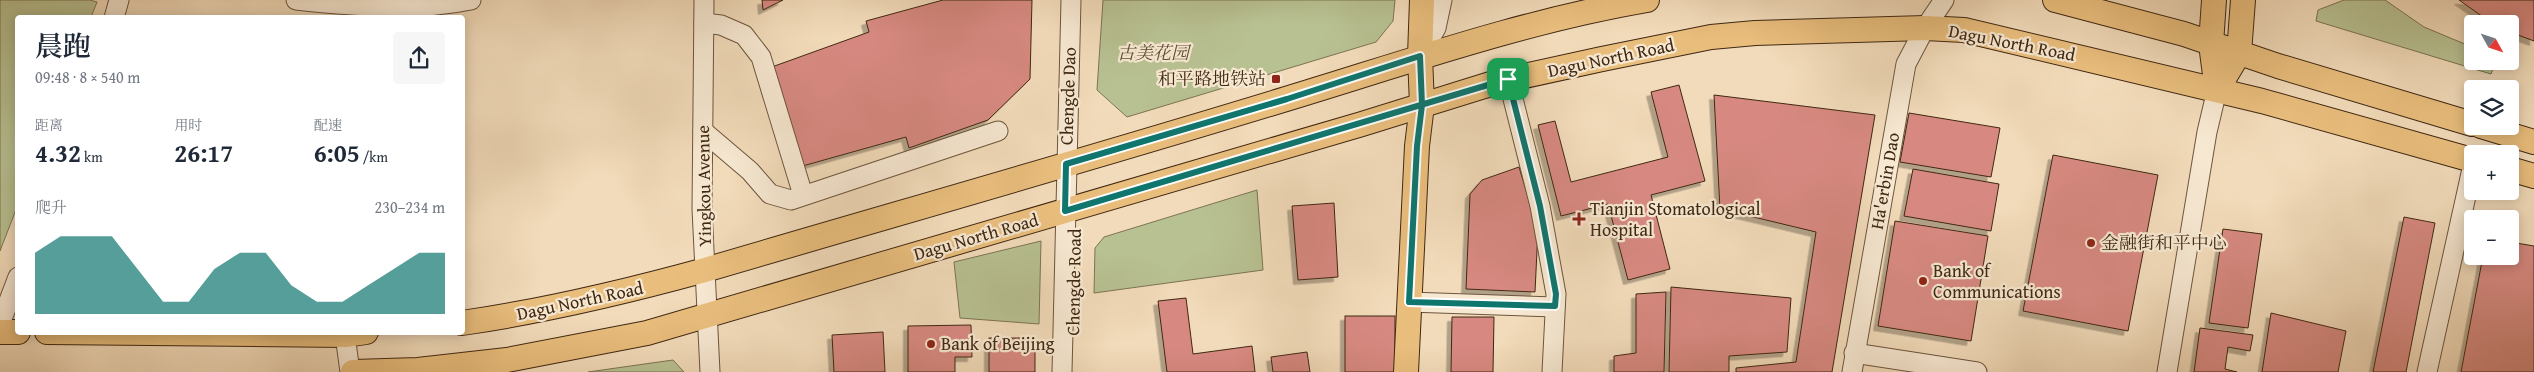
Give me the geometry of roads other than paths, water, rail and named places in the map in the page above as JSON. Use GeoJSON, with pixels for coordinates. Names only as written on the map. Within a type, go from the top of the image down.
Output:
{"type":"FeatureCollection","features":[{"type":"Feature","properties":{"kind":"main road"},"geometry":{"type":"LineString","coordinates":[[1406,372],[1417,146],[1422,105],[1420,56],[1422,0]]}},
{"type":"Feature","properties":{"kind":"main road"},"geometry":{"type":"LineString","coordinates":[[2055,0],[2184,34],[2464,122]]}},
{"type":"Feature","properties":{"kind":"main road"},"geometry":{"type":"LineString","coordinates":[[2214,0],[2211,44],[2217,90]]}},
{"type":"Feature","properties":{"kind":"main road"},"geometry":{"type":"LineString","coordinates":[[2217,90],[2239,52],[2243,0]]}},
{"type":"Feature","properties":{"kind":"main road","name":"Dagu North Road"},"geometry":{"type":"LineString","coordinates":[[465,323],[528,313],[620,294],[1071,163],[1296,96],[1420,56],[1632,1]]}},
{"type":"Feature","properties":{"kind":"main road","name":"Dagu North Road"},"geometry":{"type":"LineString","coordinates":[[351,372],[418,370],[507,360],[647,333],[1070,210],[1508,79],[1711,37],[1764,32],[1925,28],[1964,30],[2217,90],[2464,158]]}},
{"type":"Feature","properties":{"kind":"main road"},"geometry":{"type":"LineString","coordinates":[[2511,135],[2534,142]]}},
{"type":"Feature","properties":{"kind":"main road"},"geometry":{"type":"LineString","coordinates":[[2519,172],[2534,176]]}},
{"type":"Feature","properties":{"kind":"main road"},"geometry":{"type":"LineString","coordinates":[[0,332],[15,332]]}},
{"type":"Feature","properties":{"kind":"street"},"geometry":{"type":"LineString","coordinates":[[115,15],[119,0]]}},
{"type":"Feature","properties":{"kind":"street"},"geometry":{"type":"LineString","coordinates":[[296,0],[376,8],[439,7],[471,0]]}},
{"type":"Feature","properties":{"kind":"street","name":"Yingkou Avenue"},"geometry":{"type":"LineString","coordinates":[[704,0],[702,209],[709,316],[710,372]]}},
{"type":"Feature","properties":{"kind":"street","name":"Chengde Dao"},"geometry":{"type":"LineString","coordinates":[[1071,0],[1071,163]]}},
{"type":"Feature","properties":{"kind":"street","name":"Chengde Dao"},"geometry":{"type":"LineString","coordinates":[[1071,163],[1080,0]]}},
{"type":"Feature","properties":{"kind":"street"},"geometry":{"type":"LineString","coordinates":[[1420,56],[1436,28],[1442,0]]}},
{"type":"Feature","properties":{"kind":"street","name":"Ha'erbin Dao"},"geometry":{"type":"LineString","coordinates":[[1852,372],[1906,64],[1925,28],[1944,0]]}},
{"type":"Feature","properties":{"kind":"street"},"geometry":{"type":"LineString","coordinates":[[704,23],[721,25],[744,35],[761,57],[804,196]]}},
{"type":"Feature","properties":{"kind":"street"},"geometry":{"type":"LineString","coordinates":[[1508,79],[1540,206],[1556,294],[1552,372]]}},
{"type":"Feature","properties":{"kind":"street"},"geometry":{"type":"LineString","coordinates":[[2167,372],[2207,132],[2217,90]]}},
{"type":"Feature","properties":{"kind":"street"},"geometry":{"type":"LineString","coordinates":[[703,131],[750,171],[770,194],[790,200],[998,130]]}},
{"type":"Feature","properties":{"kind":"street","name":"Chengde Road"},"geometry":{"type":"LineString","coordinates":[[1071,163],[1073,372]]}},
{"type":"Feature","properties":{"kind":"street"},"geometry":{"type":"LineString","coordinates":[[2427,372],[2465,200]]}},
{"type":"Feature","properties":{"kind":"street"},"geometry":{"type":"LineString","coordinates":[[1062,372],[1070,210]]}},
{"type":"Feature","properties":{"kind":"street"},"geometry":{"type":"LineString","coordinates":[[0,324],[15,285]]}},
{"type":"Feature","properties":{"kind":"street"},"geometry":{"type":"LineString","coordinates":[[1409,302],[1555,306]]}},
{"type":"Feature","properties":{"kind":"street"},"geometry":{"type":"LineString","coordinates":[[351,372],[355,335]]}},
{"type":"Feature","properties":{"kind":"street"},"geometry":{"type":"LineString","coordinates":[[1854,353],[1977,372]]}},
{"type":"Feature","properties":{"kind":"place","name":"和平路地铁站"},"geometry":{"type":"Point","coordinates":[1276,79]}},
{"type":"Feature","properties":{"kind":"place","name":"Tianjin Stomatological Hospital"},"geometry":{"type":"Point","coordinates":[1579,219]}},
{"type":"Feature","properties":{"kind":"place","name":"金融街和平中心"},"geometry":{"type":"Point","coordinates":[2091,243]}},
{"type":"Feature","properties":{"kind":"place","name":"Bank of Communications"},"geometry":{"type":"Point","coordinates":[1923,281]}},
{"type":"Feature","properties":{"kind":"place","name":"Bank of Beijing"},"geometry":{"type":"Point","coordinates":[931,344]}},
{"type":"Feature","properties":{"kind":"park label","name":"古美花园"},"geometry":{"type":"Point","coordinates":[1153,53]}}]}
